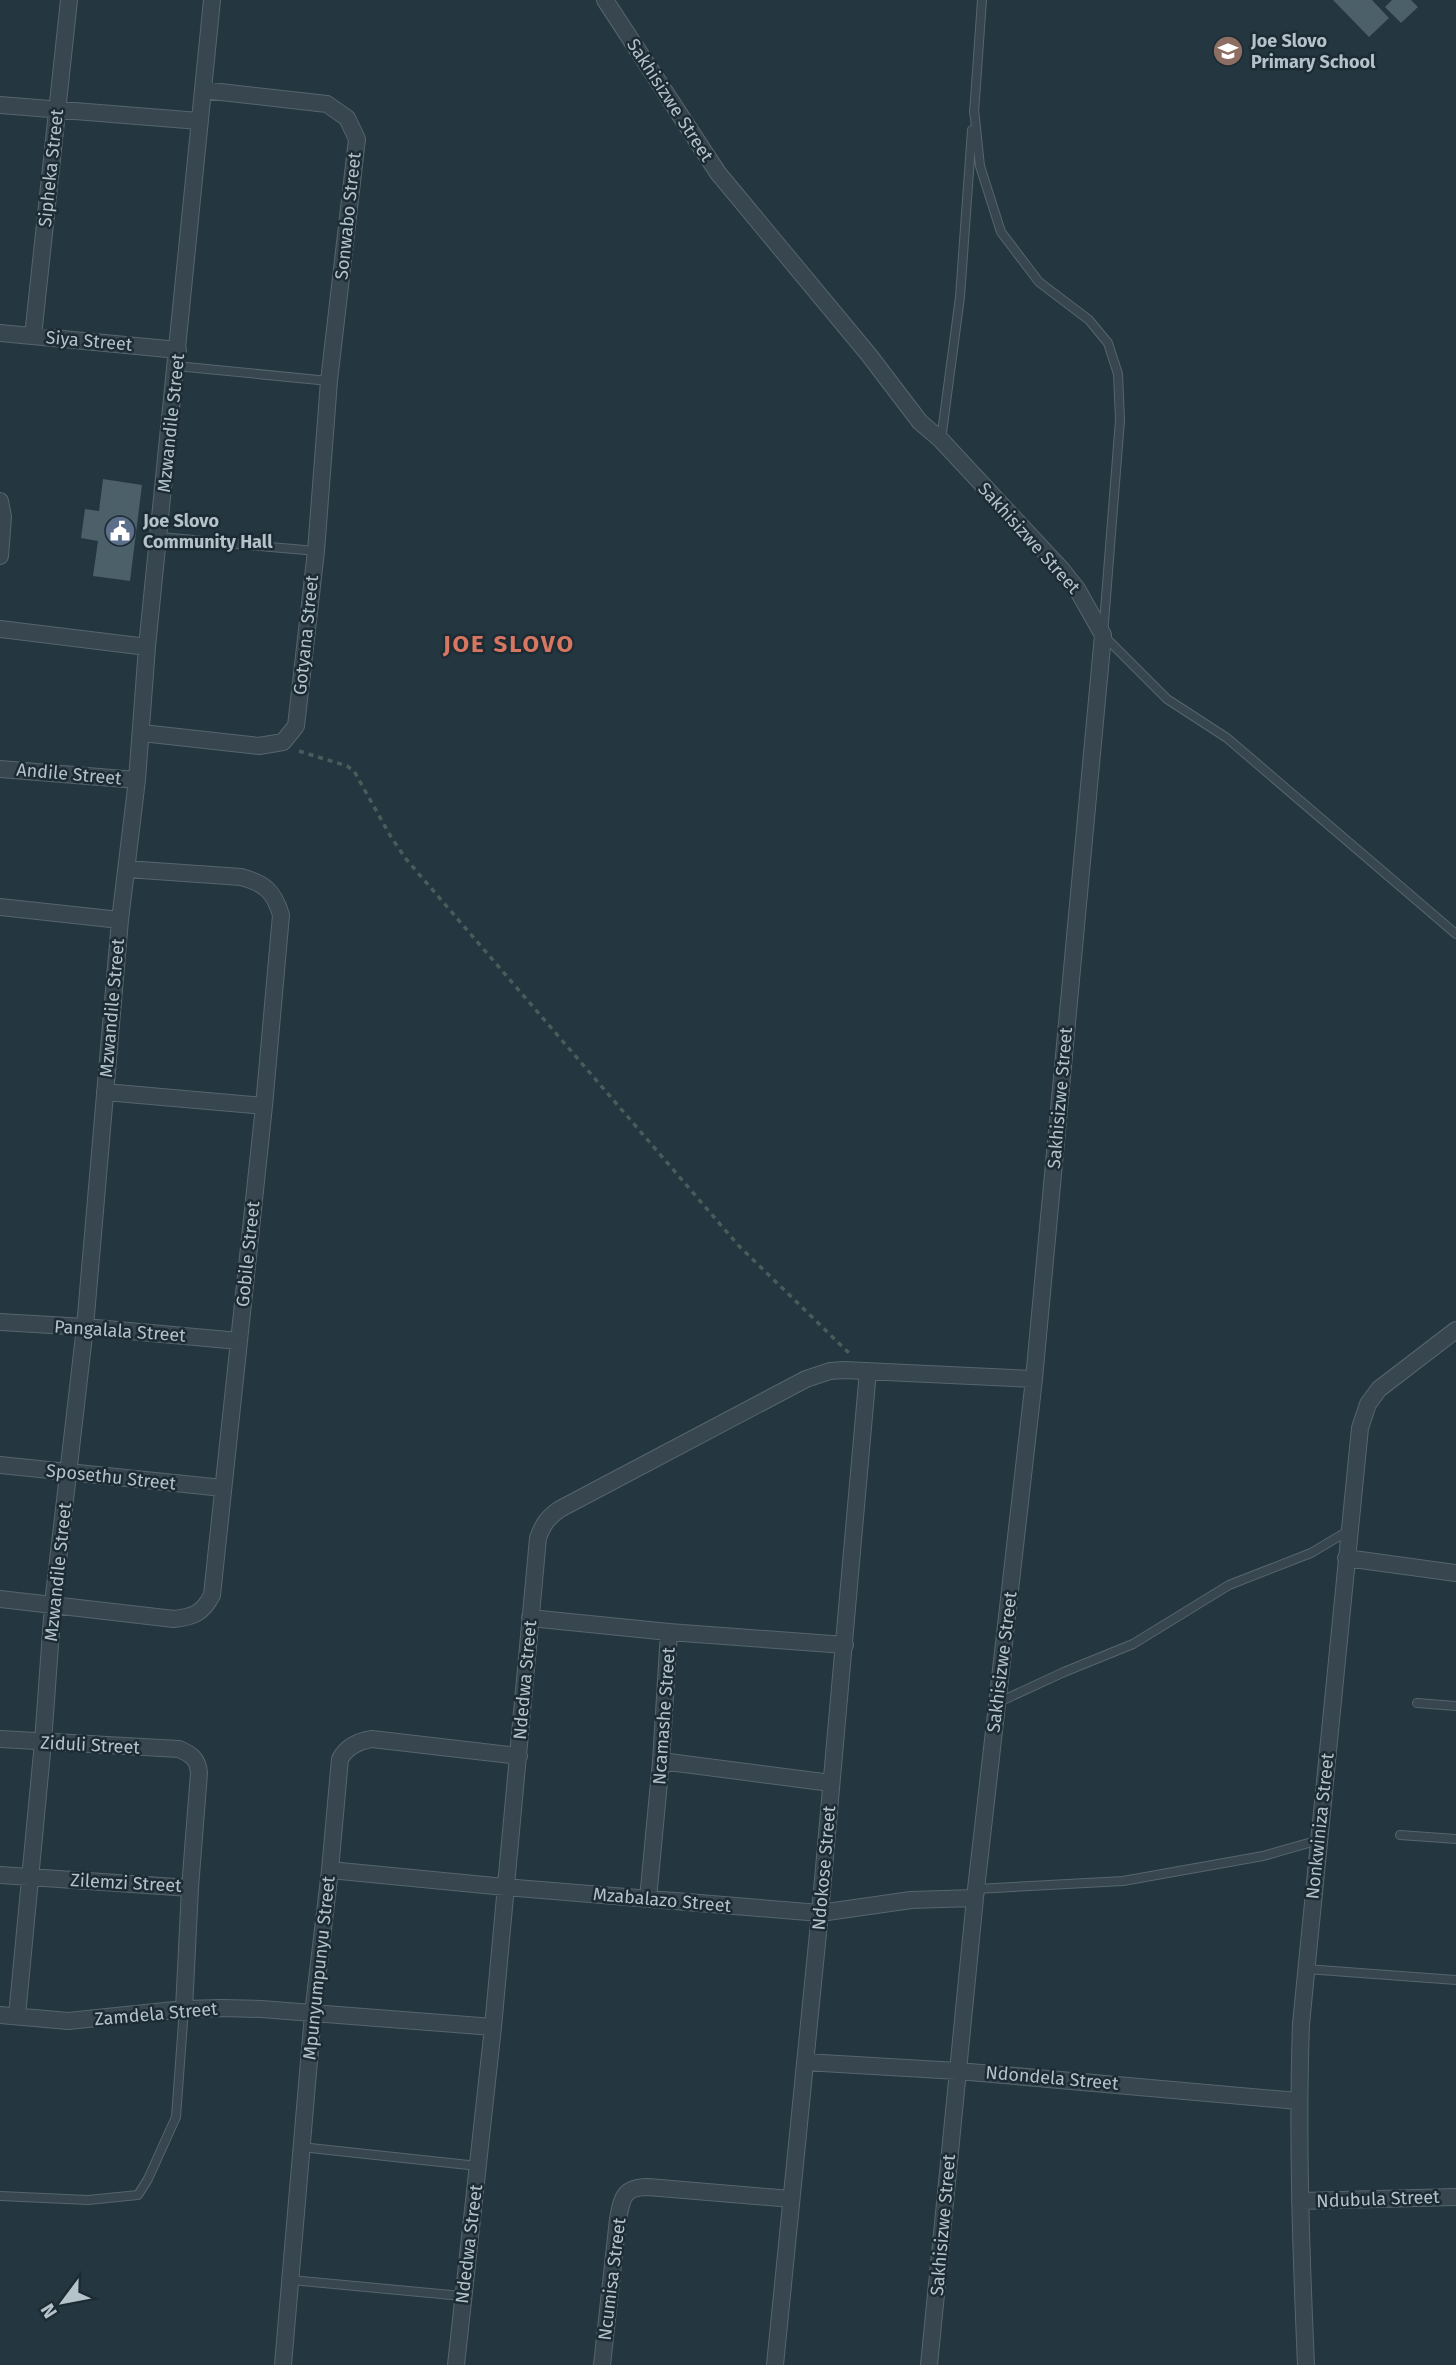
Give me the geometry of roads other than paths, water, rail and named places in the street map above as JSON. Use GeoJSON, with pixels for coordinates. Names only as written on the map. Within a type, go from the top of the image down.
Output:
{"type":"FeatureCollection","features":[{"type":"Feature","properties":{"kind":"street","name":"Sipheka Street"},"geometry":{"type":"LineString","coordinates":[[33,336],[69,0]]}},
{"type":"Feature","properties":{"kind":"street","name":"Mzwandile Street"},"geometry":{"type":"LineString","coordinates":[[17,2016],[53,1604],[85,1327],[120,920],[142,733],[148,647],[212,0]]}},
{"type":"Feature","properties":{"kind":"street","name":"Sakhisizwe Street"},"geometry":{"type":"LineString","coordinates":[[605,0],[718,173],[869,355],[920,422],[941,440],[1062,570],[1077,589],[1103,635],[1034,1379],[975,1894],[929,2365]]}},
{"type":"Feature","properties":{"kind":"street","name":"Sonwabo Street"},"geometry":{"type":"LineString","coordinates":[[203,90],[327,104],[347,118],[353,130],[356,139],[329,382]]}},
{"type":"Feature","properties":{"kind":"street"},"geometry":{"type":"LineString","coordinates":[[0,105],[199,121]]}},
{"type":"Feature","properties":{"kind":"street","name":"Siya Street"},"geometry":{"type":"LineString","coordinates":[[0,333],[177,358]]}},
{"type":"Feature","properties":{"kind":"street","name":"Gotyana Street"},"geometry":{"type":"LineString","coordinates":[[142,733],[259,747],[283,742],[296,726],[316,551],[329,382]]}},
{"type":"Feature","properties":{"kind":"street"},"geometry":{"type":"LineString","coordinates":[[0,501],[3,517],[0,556]]}},
{"type":"Feature","properties":{"kind":"street"},"geometry":{"type":"LineString","coordinates":[[0,629],[148,647]]}},
{"type":"Feature","properties":{"kind":"street","name":"Andile Street"},"geometry":{"type":"LineString","coordinates":[[0,769],[137,780]]}},
{"type":"Feature","properties":{"kind":"street","name":"Gobile Street"},"geometry":{"type":"LineString","coordinates":[[0,1599],[174,1619],[196,1615],[206,1607],[212,1595],[264,1106],[281,915],[276,900],[266,887],[255,881],[240,877],[127,869]]}},
{"type":"Feature","properties":{"kind":"street"},"geometry":{"type":"LineString","coordinates":[[0,907],[120,920]]}},
{"type":"Feature","properties":{"kind":"street"},"geometry":{"type":"LineString","coordinates":[[105,1092],[264,1106]]}},
{"type":"Feature","properties":{"kind":"street","name":"Pangalala Street"},"geometry":{"type":"LineString","coordinates":[[0,1322],[239,1341]]}},
{"type":"Feature","properties":{"kind":"street","name":"Nonkwiniza Street"},"geometry":{"type":"LineString","coordinates":[[1306,2365],[1298,2101],[1301,2024],[1360,1428],[1368,1404],[1379,1389],[1456,1330]]}},
{"type":"Feature","properties":{"kind":"street","name":"Ndedwa Street"},"geometry":{"type":"LineString","coordinates":[[456,2365],[493,2027],[538,1538],[548,1517],[806,1379],[830,1371],[1034,1379]]}},
{"type":"Feature","properties":{"kind":"street","name":"Ndokose Street"},"geometry":{"type":"LineString","coordinates":[[775,2365],[820,1913],[868,1371]]}},
{"type":"Feature","properties":{"kind":"street","name":"Sposethu Street"},"geometry":{"type":"LineString","coordinates":[[0,1465],[223,1488]]}},
{"type":"Feature","properties":{"kind":"street"},"geometry":{"type":"LineString","coordinates":[[1346,1558],[1456,1573]]}},
{"type":"Feature","properties":{"kind":"street","name":"Ncamashe Street"},"geometry":{"type":"LineString","coordinates":[[530,1618],[670,1632],[648,1899]]}},
{"type":"Feature","properties":{"kind":"street"},"geometry":{"type":"LineString","coordinates":[[670,1632],[845,1645]]}},
{"type":"Feature","properties":{"kind":"street","name":"Ziduli Street"},"geometry":{"type":"LineString","coordinates":[[0,1739],[179,1749]]}},
{"type":"Feature","properties":{"kind":"street","name":"Mpunyumpunyu Street"},"geometry":{"type":"LineString","coordinates":[[283,2365],[313,2014],[340,1759],[343,1753],[359,1741],[372,1739],[519,1756]]}},
{"type":"Feature","properties":{"kind":"street","name":"Zilemzi Street"},"geometry":{"type":"LineString","coordinates":[[0,1875],[190,1888],[198,1765],[194,1758],[179,1749]]}},
{"type":"Feature","properties":{"kind":"street"},"geometry":{"type":"LineString","coordinates":[[661,1761],[831,1783]]}},
{"type":"Feature","properties":{"kind":"street","name":"Mzabalazo Street"},"geometry":{"type":"LineString","coordinates":[[330,1870],[820,1913],[975,1894]]}},
{"type":"Feature","properties":{"kind":"street"},"geometry":{"type":"LineString","coordinates":[[184,2009],[190,1888]]}},
{"type":"Feature","properties":{"kind":"street","name":"Zamdela Street"},"geometry":{"type":"LineString","coordinates":[[0,2015],[68,2021],[184,2009],[261,2009],[493,2027]]}},
{"type":"Feature","properties":{"kind":"street","name":"Ndondela Street"},"geometry":{"type":"LineString","coordinates":[[805,2062],[958,2071],[1298,2101]]}},
{"type":"Feature","properties":{"kind":"street","name":"Ncumisa Street"},"geometry":{"type":"LineString","coordinates":[[602,2365],[618,2219],[621,2201],[626,2193],[638,2187],[649,2187],[791,2199]]}},
{"type":"Feature","properties":{"kind":"street","name":"Ndubula Street"},"geometry":{"type":"LineString","coordinates":[[1300,2201],[1456,2197]]}},
{"type":"Feature","properties":{"kind":"lane"},"geometry":{"type":"LineString","coordinates":[[941,440],[960,297],[982,0]]}},
{"type":"Feature","properties":{"kind":"lane"},"geometry":{"type":"LineString","coordinates":[[974,109],[980,166],[1001,232],[1039,282],[1089,320],[1108,344],[1118,374],[1120,420],[1103,635],[1167,699],[1227,738],[1456,934]]}},
{"type":"Feature","properties":{"kind":"lane"},"geometry":{"type":"LineString","coordinates":[[177,358],[329,382]]}},
{"type":"Feature","properties":{"kind":"lane"},"geometry":{"type":"LineString","coordinates":[[160,537],[316,551]]}},
{"type":"Feature","properties":{"kind":"lane"},"geometry":{"type":"LineString","coordinates":[[997,1703],[1133,1644],[1210,1595],[1311,1553],[1348,1531]]}},
{"type":"Feature","properties":{"kind":"lane"},"geometry":{"type":"LineString","coordinates":[[1418,1703],[1456,1706]]}},
{"type":"Feature","properties":{"kind":"lane"},"geometry":{"type":"LineString","coordinates":[[1400,1835],[1456,1839]]}},
{"type":"Feature","properties":{"kind":"lane"},"geometry":{"type":"LineString","coordinates":[[975,1894],[1123,1881],[1282,1852],[1318,1840]]}},
{"type":"Feature","properties":{"kind":"lane"},"geometry":{"type":"LineString","coordinates":[[1306,1969],[1456,1980]]}},
{"type":"Feature","properties":{"kind":"lane"},"geometry":{"type":"LineString","coordinates":[[0,2196],[88,2200],[138,2195],[176,2118],[184,2009]]}},
{"type":"Feature","properties":{"kind":"lane"},"geometry":{"type":"LineString","coordinates":[[301,2147],[478,2166]]}},
{"type":"Feature","properties":{"kind":"lane"},"geometry":{"type":"LineString","coordinates":[[291,2280],[462,2296]]}},
{"type":"Feature","properties":{"kind":"place","name":"Joe Slovo Primary School"},"geometry":{"type":"Point","coordinates":[1228,51]}},
{"type":"Feature","properties":{"kind":"place","name":"Joe Slovo Community Hall"},"geometry":{"type":"Point","coordinates":[120,531]}},
{"type":"Feature","properties":{"kind":"district","name":"JOE SLOVO"},"geometry":{"type":"Point","coordinates":[509,644]}}]}
